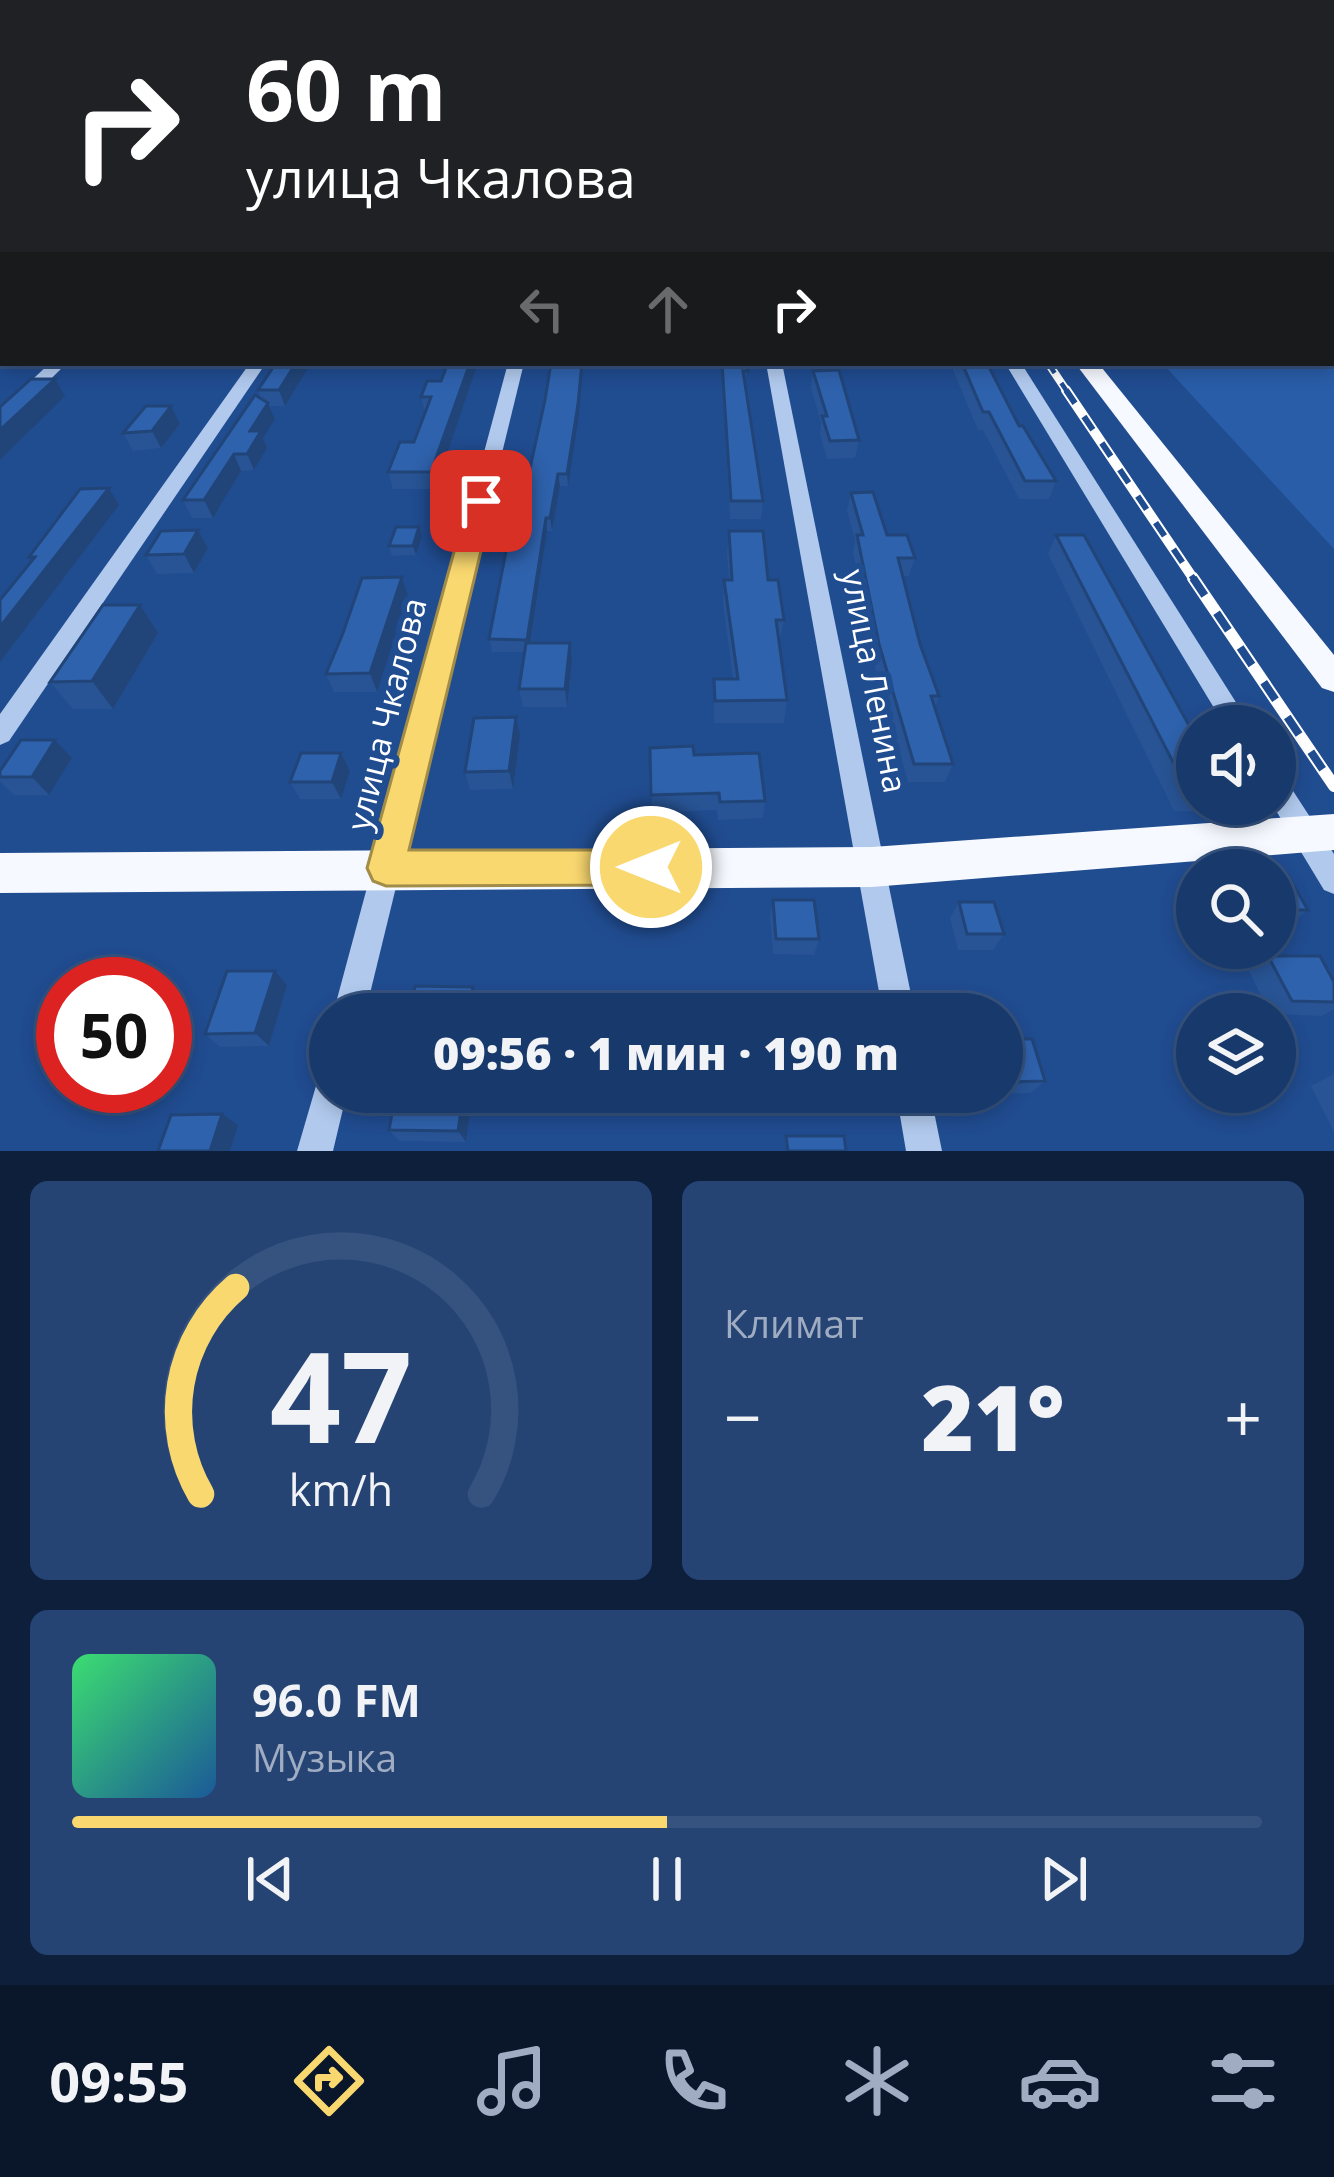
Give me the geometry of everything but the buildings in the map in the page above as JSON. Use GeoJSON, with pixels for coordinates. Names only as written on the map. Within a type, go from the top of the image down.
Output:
{"type":"FeatureCollection","features":[{"type":"Feature","properties":{"kind":"main road"},"geometry":{"type":"LineString","coordinates":[[1088,366],[1334,679]]}},
{"type":"Feature","properties":{"kind":"main road"},"geometry":{"type":"LineString","coordinates":[[0,873],[872,867],[1320,833]]}},
{"type":"Feature","properties":{"kind":"street"},"geometry":{"type":"LineString","coordinates":[[0,419],[56,366]]}},
{"type":"Feature","properties":{"kind":"street"},"geometry":{"type":"LineString","coordinates":[[0,734],[256,366]]}},
{"type":"Feature","properties":{"kind":"street","name":"улица Чкалова"},"geometry":{"type":"LineString","coordinates":[[354,993],[515,366]]}},
{"type":"Feature","properties":{"kind":"street","name":"улица Ленина"},"geometry":{"type":"LineString","coordinates":[[775,366],[895,993]]}},
{"type":"Feature","properties":{"kind":"street"},"geometry":{"type":"LineString","coordinates":[[1015,366],[1225,705]]}},
{"type":"Feature","properties":{"kind":"street"},"geometry":{"type":"LineString","coordinates":[[1296,807],[1320,833],[1334,880]]}},
{"type":"Feature","properties":{"kind":"street"},"geometry":{"type":"LineString","coordinates":[[315,1151],[324,1113]]}},
{"type":"Feature","properties":{"kind":"street"},"geometry":{"type":"LineString","coordinates":[[917,1113],[924,1151]]}},
{"type":"Feature","properties":{"kind":"shaded area"},"geometry":{"type":"Polygon","coordinates":[[[1165,366],[1334,366],[1334,549],[1165,366]]]}},
{"type":"Feature","properties":{"kind":"railway"},"geometry":{"type":"LineString","coordinates":[[1050,366],[1066,390]]}},
{"type":"Feature","properties":{"kind":"railway"},"geometry":{"type":"LineString","coordinates":[[1066,390],[1195,581]]}},
{"type":"Feature","properties":{"kind":"railway"},"geometry":{"type":"LineString","coordinates":[[1193,578],[1334,786]]}},
{"type":"Feature","properties":{"kind":"route"},"geometry":{"type":"LineString","coordinates":[[481,501],[386,868],[651,867]]}}]}
